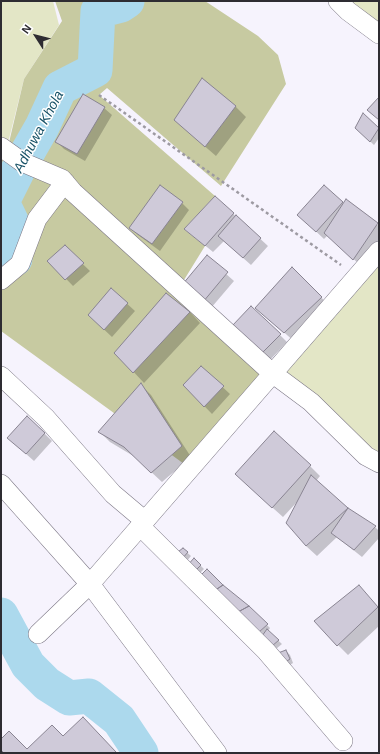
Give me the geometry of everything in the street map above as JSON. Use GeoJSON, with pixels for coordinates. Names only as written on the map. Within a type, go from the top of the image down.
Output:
{"type":"FeatureCollection","features":[{"type":"Feature","properties":{"kind":"street"},"geometry":{"type":"LineString","coordinates":[[348,4],[379,34]]}},
{"type":"Feature","properties":{"kind":"street"},"geometry":{"type":"LineString","coordinates":[[1,147],[22,162],[62,179],[73,192],[272,373],[312,402],[366,456],[379,463]]}},
{"type":"Feature","properties":{"kind":"street"},"geometry":{"type":"LineString","coordinates":[[1,280],[20,264],[37,219],[65,182]]}},
{"type":"Feature","properties":{"kind":"street"},"geometry":{"type":"LineString","coordinates":[[38,634],[90,584],[379,251]]}},
{"type":"Feature","properties":{"kind":"street"},"geometry":{"type":"LineString","coordinates":[[1,376],[46,418],[113,494],[143,523],[266,651],[343,740]]}},
{"type":"Feature","properties":{"kind":"street"},"geometry":{"type":"LineString","coordinates":[[1,484],[90,584],[217,753]]}},
{"type":"Feature","properties":{"kind":"path"},"geometry":{"type":"LineString","coordinates":[[99,95],[356,276]]}},
{"type":"Feature","properties":{"kind":"green space"},"geometry":{"type":"Polygon","coordinates":[[[1,1],[53,1],[59,25],[24,79],[6,151],[1,147],[1,1]]]}},
{"type":"Feature","properties":{"kind":"green space"},"geometry":{"type":"Polygon","coordinates":[[[55,1],[205,1],[258,36],[278,55],[286,84],[221,186],[107,88],[99,95],[215,196],[184,229],[205,246],[179,288],[272,373],[191,469],[1,331],[1,154],[7,151],[24,79],[62,21],[55,1]]]}},
{"type":"Feature","properties":{"kind":"green space"},"geometry":{"type":"Polygon","coordinates":[[[337,1],[379,1],[379,34],[337,1]]]}},
{"type":"Feature","properties":{"kind":"green space"},"geometry":{"type":"Polygon","coordinates":[[[379,251],[379,463],[272,373],[379,251]]]}},
{"type":"Feature","properties":{"kind":"building"},"geometry":{"type":"Polygon","coordinates":[[[202,78],[236,106],[205,147],[174,120],[202,78]]]}},
{"type":"Feature","properties":{"kind":"building"},"geometry":{"type":"Polygon","coordinates":[[[83,94],[105,107],[77,154],[55,142],[83,94]]]}},
{"type":"Feature","properties":{"kind":"building"},"geometry":{"type":"Polygon","coordinates":[[[379,97],[379,120],[367,110],[379,97]]]}},
{"type":"Feature","properties":{"kind":"building"},"geometry":{"type":"Polygon","coordinates":[[[363,113],[379,128],[370,142],[355,128],[363,113]]]}},
{"type":"Feature","properties":{"kind":"building"},"geometry":{"type":"Polygon","coordinates":[[[160,185],[183,202],[152,244],[129,228],[160,185]]]}},
{"type":"Feature","properties":{"kind":"building"},"geometry":{"type":"Polygon","coordinates":[[[324,185],[343,202],[316,232],[297,215],[324,185]]]}},
{"type":"Feature","properties":{"kind":"building"},"geometry":{"type":"Polygon","coordinates":[[[215,196],[234,213],[205,246],[184,229],[215,196]]]}},
{"type":"Feature","properties":{"kind":"building"},"geometry":{"type":"Polygon","coordinates":[[[346,199],[378,223],[353,260],[324,233],[346,199]]]}},
{"type":"Feature","properties":{"kind":"building"},"geometry":{"type":"Polygon","coordinates":[[[236,215],[261,238],[243,258],[218,236],[236,215]]]}},
{"type":"Feature","properties":{"kind":"building"},"geometry":{"type":"Polygon","coordinates":[[[65,245],[84,263],[65,280],[47,261],[65,245]]]}},
{"type":"Feature","properties":{"kind":"building"},"geometry":{"type":"Polygon","coordinates":[[[207,255],[228,272],[203,302],[182,285],[207,255]]]}},
{"type":"Feature","properties":{"kind":"building"},"geometry":{"type":"Polygon","coordinates":[[[292,267],[322,297],[284,333],[255,308],[292,267]]]}},
{"type":"Feature","properties":{"kind":"building"},"geometry":{"type":"Polygon","coordinates":[[[111,288],[128,303],[104,330],[88,315],[111,288]]]}},
{"type":"Feature","properties":{"kind":"building"},"geometry":{"type":"Polygon","coordinates":[[[166,293],[190,312],[133,373],[114,353],[166,293]]]}},
{"type":"Feature","properties":{"kind":"building"},"geometry":{"type":"Polygon","coordinates":[[[251,306],[281,334],[261,354],[232,326],[251,306]]]}},
{"type":"Feature","properties":{"kind":"building"},"geometry":{"type":"Polygon","coordinates":[[[201,366],[224,386],[204,407],[183,385],[201,366]]]}},
{"type":"Feature","properties":{"kind":"building"},"geometry":{"type":"Polygon","coordinates":[[[141,383],[182,446],[151,473],[124,447],[98,432],[141,383]]]}},
{"type":"Feature","properties":{"kind":"building"},"geometry":{"type":"Polygon","coordinates":[[[27,416],[45,433],[26,454],[7,438],[27,416]]]}},
{"type":"Feature","properties":{"kind":"building"},"geometry":{"type":"Polygon","coordinates":[[[274,431],[311,465],[272,508],[235,474],[274,431]]]}},
{"type":"Feature","properties":{"kind":"building"},"geometry":{"type":"Polygon","coordinates":[[[311,475],[348,508],[306,546],[286,523],[311,475]]]}},
{"type":"Feature","properties":{"kind":"building"},"geometry":{"type":"Polygon","coordinates":[[[348,508],[376,526],[354,550],[331,533],[348,508]]]}},
{"type":"Feature","properties":{"kind":"building"},"geometry":{"type":"Polygon","coordinates":[[[183,548],[188,552],[182,559],[174,555],[183,548]]]}},
{"type":"Feature","properties":{"kind":"building"},"geometry":{"type":"Polygon","coordinates":[[[194,558],[201,565],[195,571],[187,566],[194,558]]]}},
{"type":"Feature","properties":{"kind":"building"},"geometry":{"type":"Polygon","coordinates":[[[207,569],[223,585],[214,591],[199,577],[207,569]]]}},
{"type":"Feature","properties":{"kind":"building"},"geometry":{"type":"Polygon","coordinates":[[[223,585],[249,606],[238,612],[214,591],[223,585]]]}},
{"type":"Feature","properties":{"kind":"building"},"geometry":{"type":"Polygon","coordinates":[[[359,585],[378,607],[337,646],[314,621],[359,585]]]}},
{"type":"Feature","properties":{"kind":"building"},"geometry":{"type":"Polygon","coordinates":[[[249,606],[268,624],[259,632],[238,612],[249,606]]]}},
{"type":"Feature","properties":{"kind":"building"},"geometry":{"type":"Polygon","coordinates":[[[267,629],[279,640],[272,646],[262,636],[267,629]]]}},
{"type":"Feature","properties":{"kind":"building"},"geometry":{"type":"Polygon","coordinates":[[[286,650],[290,659],[281,665],[278,653],[286,650]]]}},
{"type":"Feature","properties":{"kind":"building"},"geometry":{"type":"Polygon","coordinates":[[[83,717],[116,752],[115,753],[4,753],[1,750],[1,739],[9,731],[27,749],[52,725],[63,736],[83,717]]]}},
{"type":"Feature","properties":{"kind":"waterway","name":"Adhuwa Khola"},"geometry":{"type":"LineString","coordinates":[[1,265],[15,259],[14,227],[2,202],[42,127],[60,88],[95,70],[98,11],[121,5],[127,1]]}},
{"type":"Feature","properties":{"kind":"waterway","name":"Adhuwa Khola"},"geometry":{"type":"LineString","coordinates":[[1,615],[28,665],[47,684],[69,698],[89,696],[119,720],[141,753]]}}]}
